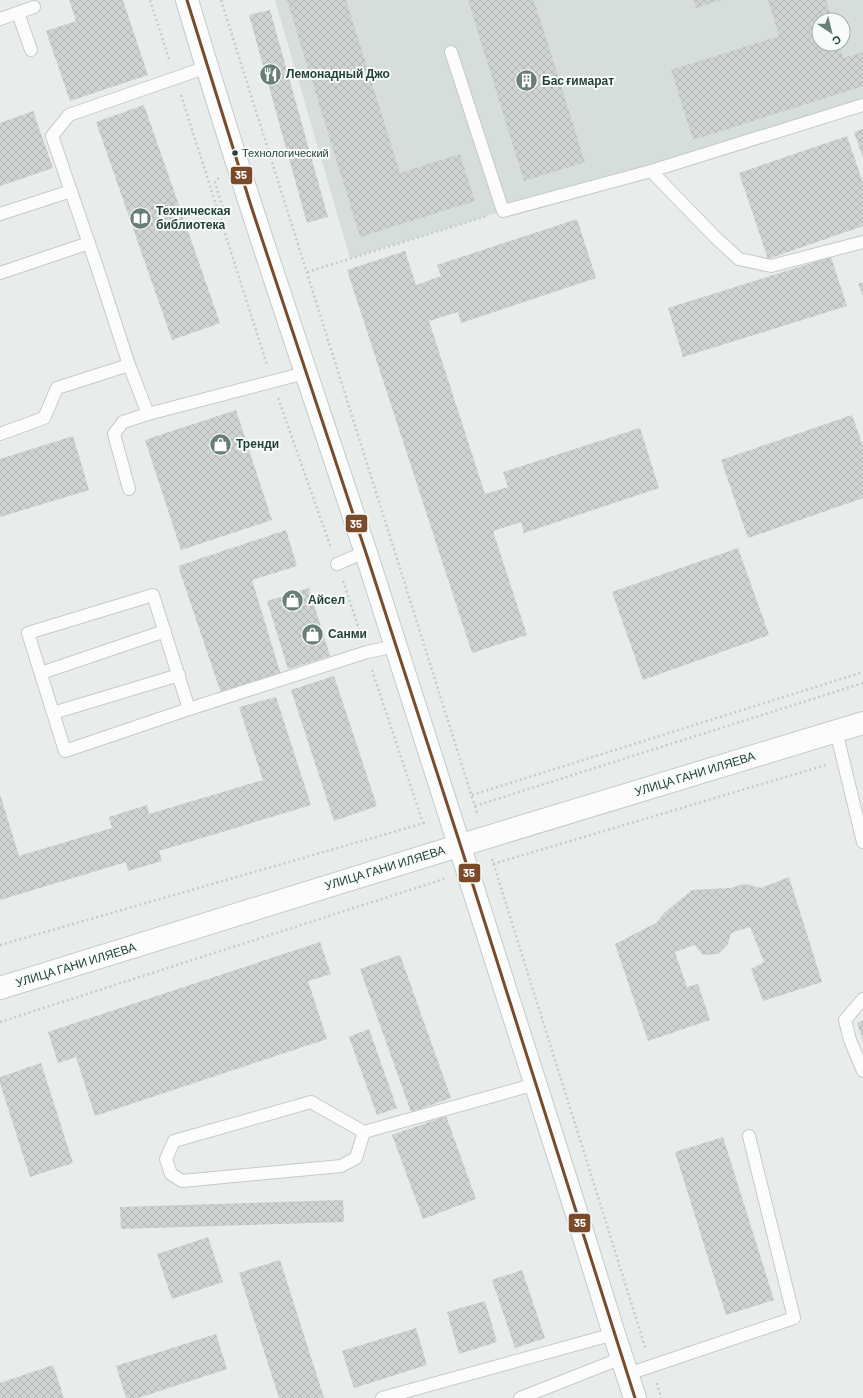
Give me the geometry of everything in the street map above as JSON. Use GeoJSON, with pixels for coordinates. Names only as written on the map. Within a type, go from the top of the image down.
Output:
{"type":"FeatureCollection","features":[{"type":"Feature","properties":{"kind":"main road"},"geometry":{"type":"LineString","coordinates":[[187,0],[305,373],[461,845],[635,1398]]}},
{"type":"Feature","properties":{"kind":"main road","name":"УЛИЦА ГАНИ ИЛЯЕВА"},"geometry":{"type":"LineString","coordinates":[[0,988],[461,845],[863,723]]}},
{"type":"Feature","properties":{"kind":"lane"},"geometry":{"type":"LineString","coordinates":[[0,19],[34,7]]}},
{"type":"Feature","properties":{"kind":"lane"},"geometry":{"type":"LineString","coordinates":[[18,13],[31,50]]}},
{"type":"Feature","properties":{"kind":"lane"},"geometry":{"type":"LineString","coordinates":[[450,52],[503,211],[652,171],[863,105]]}},
{"type":"Feature","properties":{"kind":"lane"},"geometry":{"type":"LineString","coordinates":[[148,414],[129,365],[52,136],[69,115],[207,67]]}},
{"type":"Feature","properties":{"kind":"lane"},"geometry":{"type":"LineString","coordinates":[[652,171],[716,238],[739,258],[771,266],[863,242]]}},
{"type":"Feature","properties":{"kind":"lane"},"geometry":{"type":"LineString","coordinates":[[0,214],[71,191]]}},
{"type":"Feature","properties":{"kind":"lane"},"geometry":{"type":"LineString","coordinates":[[0,273],[89,243]]}},
{"type":"Feature","properties":{"kind":"lane"},"geometry":{"type":"LineString","coordinates":[[0,434],[44,418],[57,388],[129,365]]}},
{"type":"Feature","properties":{"kind":"lane"},"geometry":{"type":"LineString","coordinates":[[129,489],[114,434],[123,422],[148,414],[305,373]]}},
{"type":"Feature","properties":{"kind":"lane"},"geometry":{"type":"LineString","coordinates":[[337,564],[365,552]]}},
{"type":"Feature","properties":{"kind":"lane"},"geometry":{"type":"LineString","coordinates":[[189,709],[153,595],[28,633],[65,751],[366,652],[396,646]]}},
{"type":"Feature","properties":{"kind":"lane"},"geometry":{"type":"LineString","coordinates":[[41,673],[165,631]]}},
{"type":"Feature","properties":{"kind":"lane"},"geometry":{"type":"LineString","coordinates":[[53,713],[179,675]]}},
{"type":"Feature","properties":{"kind":"lane"},"geometry":{"type":"LineString","coordinates":[[836,731],[863,842]]}},
{"type":"Feature","properties":{"kind":"lane"},"geometry":{"type":"LineString","coordinates":[[863,999],[845,1020],[850,1040],[863,1071]]}},
{"type":"Feature","properties":{"kind":"lane"},"geometry":{"type":"LineString","coordinates":[[364,1132],[356,1158],[341,1166],[182,1181],[171,1174],[166,1159],[174,1141],[311,1102],[364,1132],[536,1084]]}},
{"type":"Feature","properties":{"kind":"lane"},"geometry":{"type":"LineString","coordinates":[[520,1398],[625,1366],[651,1366],[794,1318],[749,1136]]}},
{"type":"Feature","properties":{"kind":"lane"},"geometry":{"type":"LineString","coordinates":[[382,1398],[614,1334]]}},
{"type":"Feature","properties":{"kind":"path"},"geometry":{"type":"LineString","coordinates":[[0,945],[423,823],[337,564],[272,382],[150,0]]}},
{"type":"Feature","properties":{"kind":"path"},"geometry":{"type":"LineString","coordinates":[[221,0],[475,806],[863,683]]}},
{"type":"Feature","properties":{"kind":"path"},"geometry":{"type":"LineString","coordinates":[[306,272],[503,211]]}},
{"type":"Feature","properties":{"kind":"path"},"geometry":{"type":"LineString","coordinates":[[472,795],[863,672]]}},
{"type":"Feature","properties":{"kind":"path"},"geometry":{"type":"LineString","coordinates":[[662,1398],[493,864],[843,760]]}},
{"type":"Feature","properties":{"kind":"path"},"geometry":{"type":"LineString","coordinates":[[0,1022],[453,876]]}},
{"type":"Feature","properties":{"kind":"shaded area"},"geometry":{"type":"Polygon","coordinates":[[[275,0],[863,0],[863,104],[350,258],[275,0]]]}},
{"type":"Feature","properties":{"kind":"building"},"geometry":{"type":"Polygon","coordinates":[[[69,0],[123,0],[148,75],[70,101],[46,31],[76,21],[69,0]]]}},
{"type":"Feature","properties":{"kind":"building"},"geometry":{"type":"Polygon","coordinates":[[[287,0],[346,0],[400,173],[460,154],[475,201],[360,237],[287,0]]]}},
{"type":"Feature","properties":{"kind":"building","name":"Бас ғимарат"},"geometry":{"type":"Polygon","coordinates":[[[468,0],[534,0],[585,162],[524,181],[468,0]]]}},
{"type":"Feature","properties":{"kind":"building"},"geometry":{"type":"Polygon","coordinates":[[[693,0],[721,0],[696,8],[693,0]]]}},
{"type":"Feature","properties":{"kind":"building"},"geometry":{"type":"Polygon","coordinates":[[[768,0],[826,0],[830,12],[811,12],[811,52],[842,52],[844,58],[863,52],[863,86],[693,140],[671,70],[779,36],[768,0]]]}},
{"type":"Feature","properties":{"kind":"building"},"geometry":{"type":"Polygon","coordinates":[[[270,10],[328,217],[307,223],[249,15],[270,10]]]}},
{"type":"Feature","properties":{"kind":"building"},"geometry":{"type":"Polygon","coordinates":[[[144,105],[220,323],[172,340],[96,122],[144,105]]]}},
{"type":"Feature","properties":{"kind":"building"},"geometry":{"type":"Polygon","coordinates":[[[33,111],[53,168],[0,186],[0,123],[33,111]]]}},
{"type":"Feature","properties":{"kind":"building"},"geometry":{"type":"Polygon","coordinates":[[[863,129],[863,158],[854,132],[863,129]]]}},
{"type":"Feature","properties":{"kind":"building"},"geometry":{"type":"Polygon","coordinates":[[[847,136],[863,183],[863,226],[768,259],[739,173],[847,136]]]}},
{"type":"Feature","properties":{"kind":"building"},"geometry":{"type":"Polygon","coordinates":[[[577,219],[596,278],[461,323],[458,312],[429,321],[485,494],[508,487],[503,472],[640,428],[659,488],[524,533],[521,522],[493,531],[527,635],[472,653],[347,270],[405,251],[416,285],[441,276],[437,265],[577,219]]]}},
{"type":"Feature","properties":{"kind":"building"},"geometry":{"type":"Polygon","coordinates":[[[831,257],[847,306],[683,357],[668,308],[831,257]]]}},
{"type":"Feature","properties":{"kind":"building"},"geometry":{"type":"Polygon","coordinates":[[[863,282],[863,296],[858,284],[863,282]]]}},
{"type":"Feature","properties":{"kind":"building"},"geometry":{"type":"Polygon","coordinates":[[[236,410],[272,520],[181,550],[145,440],[236,410]]]}},
{"type":"Feature","properties":{"kind":"building"},"geometry":{"type":"Polygon","coordinates":[[[852,415],[863,446],[863,498],[748,538],[721,460],[852,415]]]}},
{"type":"Feature","properties":{"kind":"building"},"geometry":{"type":"Polygon","coordinates":[[[73,436],[89,490],[0,517],[0,459],[73,436]]]}},
{"type":"Feature","properties":{"kind":"building"},"geometry":{"type":"Polygon","coordinates":[[[286,530],[297,566],[252,580],[281,675],[221,693],[178,566],[286,530]]]}},
{"type":"Feature","properties":{"kind":"building"},"geometry":{"type":"Polygon","coordinates":[[[738,548],[769,635],[643,680],[612,592],[738,548]]]}},
{"type":"Feature","properties":{"kind":"building"},"geometry":{"type":"Polygon","coordinates":[[[309,588],[330,656],[288,669],[267,601],[309,588]]]}},
{"type":"Feature","properties":{"kind":"building"},"geometry":{"type":"Polygon","coordinates":[[[334,676],[377,806],[334,821],[291,690],[334,676]]]}},
{"type":"Feature","properties":{"kind":"building"},"geometry":{"type":"Polygon","coordinates":[[[276,697],[311,805],[159,851],[162,861],[128,871],[126,862],[0,900],[0,794],[19,856],[112,828],[109,817],[147,805],[149,814],[263,780],[239,707],[276,697]]]}},
{"type":"Feature","properties":{"kind":"building"},"geometry":{"type":"Polygon","coordinates":[[[789,877],[822,982],[763,1001],[751,969],[764,962],[750,927],[731,933],[728,944],[718,954],[703,955],[695,945],[675,952],[687,987],[698,984],[710,1020],[648,1041],[615,944],[656,923],[664,913],[692,890],[730,888],[745,884],[761,888],[789,877]]]}},
{"type":"Feature","properties":{"kind":"building"},"geometry":{"type":"Polygon","coordinates":[[[320,942],[331,974],[308,981],[327,1039],[95,1116],[76,1057],[58,1063],[48,1032],[320,942]]]}},
{"type":"Feature","properties":{"kind":"building"},"geometry":{"type":"Polygon","coordinates":[[[400,955],[451,1098],[411,1112],[360,969],[400,955]]]}},
{"type":"Feature","properties":{"kind":"building"},"geometry":{"type":"Polygon","coordinates":[[[863,1020],[863,1041],[857,1023],[863,1020]]]}},
{"type":"Feature","properties":{"kind":"building"},"geometry":{"type":"Polygon","coordinates":[[[369,1029],[397,1108],[377,1115],[349,1037],[369,1029]]]}},
{"type":"Feature","properties":{"kind":"building"},"geometry":{"type":"Polygon","coordinates":[[[41,1063],[73,1163],[30,1177],[0,1083],[0,1077],[41,1063]]]}},
{"type":"Feature","properties":{"kind":"building"},"geometry":{"type":"Polygon","coordinates":[[[446,1116],[476,1199],[423,1219],[392,1135],[446,1116]]]}},
{"type":"Feature","properties":{"kind":"building"},"geometry":{"type":"Polygon","coordinates":[[[723,1137],[774,1300],[726,1315],[675,1152],[723,1137]]]}},
{"type":"Feature","properties":{"kind":"building"},"geometry":{"type":"Polygon","coordinates":[[[343,1200],[344,1222],[121,1229],[120,1207],[343,1200]]]}},
{"type":"Feature","properties":{"kind":"building"},"geometry":{"type":"Polygon","coordinates":[[[208,1237],[223,1282],[172,1299],[157,1254],[208,1237]]]}},
{"type":"Feature","properties":{"kind":"building"},"geometry":{"type":"Polygon","coordinates":[[[280,1260],[324,1398],[279,1398],[239,1273],[280,1260]]]}},
{"type":"Feature","properties":{"kind":"building"},"geometry":{"type":"Polygon","coordinates":[[[522,1270],[545,1338],[515,1348],[492,1280],[522,1270]]]}},
{"type":"Feature","properties":{"kind":"building"},"geometry":{"type":"Polygon","coordinates":[[[485,1301],[497,1342],[459,1354],[447,1312],[485,1301]]]}},
{"type":"Feature","properties":{"kind":"building"},"geometry":{"type":"Polygon","coordinates":[[[416,1328],[427,1365],[354,1388],[342,1351],[416,1328]]]}},
{"type":"Feature","properties":{"kind":"building"},"geometry":{"type":"Polygon","coordinates":[[[216,1334],[227,1369],[138,1398],[126,1398],[116,1366],[216,1334]]]}},
{"type":"Feature","properties":{"kind":"building"},"geometry":{"type":"Polygon","coordinates":[[[53,1365],[64,1398],[0,1398],[0,1383],[53,1365]]]}},
{"type":"Feature","properties":{"kind":"transit line","name":"35"},"geometry":{"type":"LineString","coordinates":[[187,0],[252,209],[367,556],[461,847],[635,1398]]}},
{"type":"Feature","properties":{"kind":"place","name":"Лемонадный Джо"},"geometry":{"type":"Point","coordinates":[270,74]}},
{"type":"Feature","properties":{"kind":"place","name":"Бас ғимарат"},"geometry":{"type":"Point","coordinates":[526,81]}},
{"type":"Feature","properties":{"kind":"place","name":"Технологический"},"geometry":{"type":"Point","coordinates":[235,153]}},
{"type":"Feature","properties":{"kind":"place","name":"Техническая библиотека"},"geometry":{"type":"Point","coordinates":[140,218]}},
{"type":"Feature","properties":{"kind":"place","name":"Тренди"},"geometry":{"type":"Point","coordinates":[221,444]}},
{"type":"Feature","properties":{"kind":"place","name":"Айсел"},"geometry":{"type":"Point","coordinates":[292,600]}},
{"type":"Feature","properties":{"kind":"place","name":"Санми"},"geometry":{"type":"Point","coordinates":[312,634]}}]}
